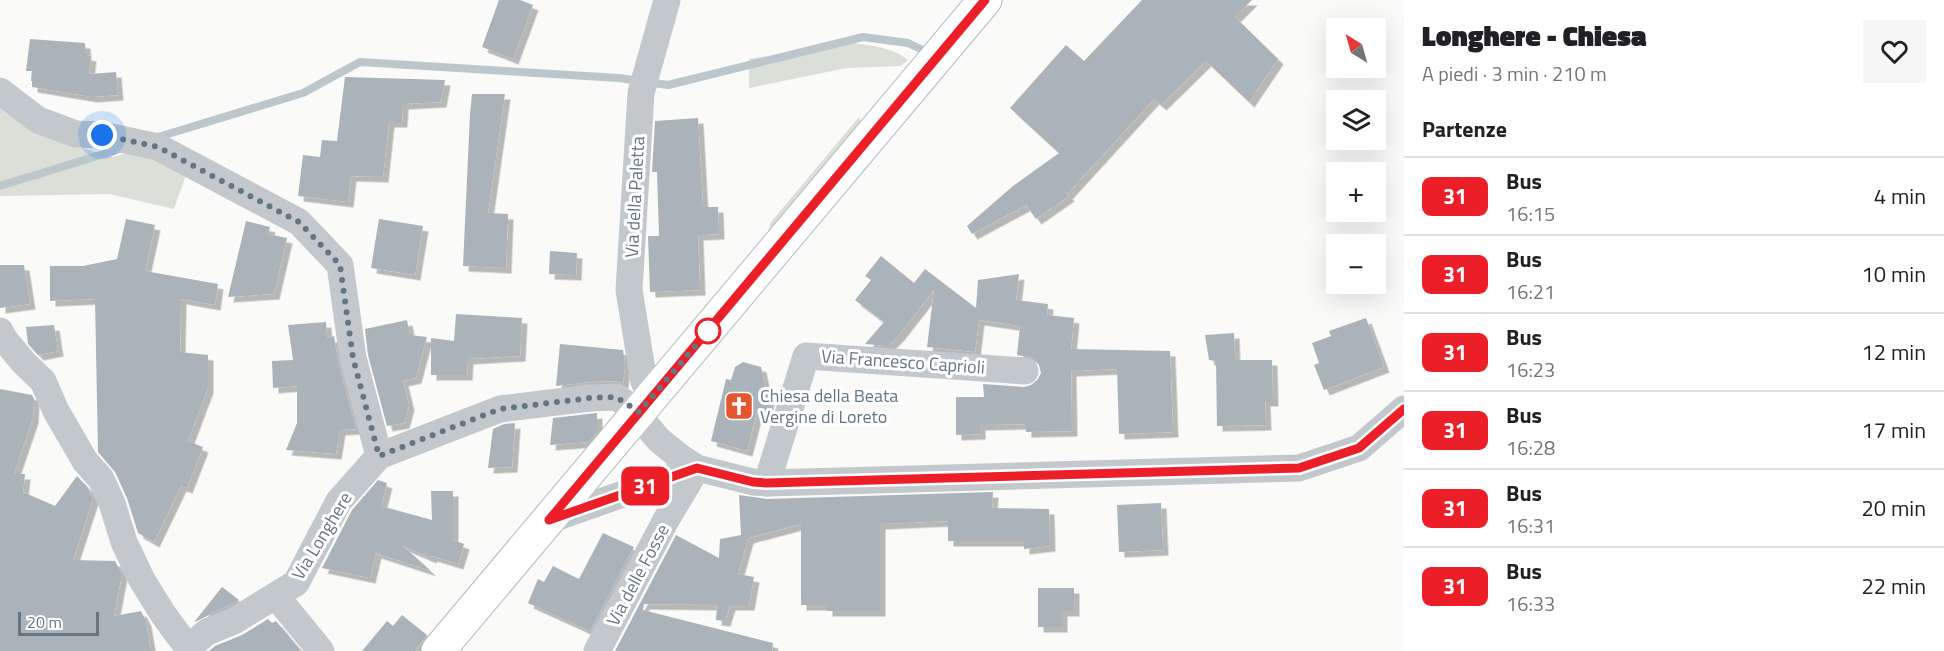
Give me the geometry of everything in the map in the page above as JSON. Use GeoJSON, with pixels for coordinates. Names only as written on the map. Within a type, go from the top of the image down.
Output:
{"type":"FeatureCollection","features":[{"type":"Feature","properties":{"kind":"main road"},"geometry":{"type":"LineString","coordinates":[[438,651],[985,0]]}},
{"type":"Feature","properties":{"kind":"street","name":"Via della Paletta"},"geometry":{"type":"LineString","coordinates":[[667,0],[641,93],[629,290],[647,402],[647,426],[659,440],[697,468]]}},
{"type":"Feature","properties":{"kind":"street"},"geometry":{"type":"LineString","coordinates":[[0,91],[38,120],[76,134],[102,135],[158,147],[299,222],[340,265],[353,358],[379,456]]}},
{"type":"Feature","properties":{"kind":"street","name":"Via Longhere"},"geometry":{"type":"LineString","coordinates":[[0,331],[24,363],[43,381],[56,411],[85,461],[100,479],[112,502],[124,542],[142,580],[187,649],[207,632],[234,621],[296,583],[339,501],[379,456],[500,409],[590,398],[616,397],[647,402]]}},
{"type":"Feature","properties":{"kind":"street","name":"Via Francesco Caprioli"},"geometry":{"type":"LineString","coordinates":[[766,483],[806,356],[1025,371]]}},
{"type":"Feature","properties":{"kind":"street"},"geometry":{"type":"LineString","coordinates":[[549,520],[697,468],[766,483],[1299,468],[1359,448],[1404,409]]}},
{"type":"Feature","properties":{"kind":"street","name":"Via delle Fosse"},"geometry":{"type":"LineString","coordinates":[[597,651],[666,520],[697,468]]}},
{"type":"Feature","properties":{"kind":"street"},"geometry":{"type":"LineString","coordinates":[[276,596],[321,651]]}},
{"type":"Feature","properties":{"kind":"shaded area"},"geometry":{"type":"Polygon","coordinates":[[[853,43],[889,50],[908,60],[901,66],[847,68],[749,88],[749,59],[853,43]]]}},
{"type":"Feature","properties":{"kind":"shaded area"},"geometry":{"type":"Polygon","coordinates":[[[0,104],[71,145],[113,157],[135,151],[187,172],[174,209],[109,194],[0,196],[0,104]]]}},
{"type":"Feature","properties":{"kind":"shaded area"},"geometry":{"type":"Polygon","coordinates":[[[859,117],[863,127],[763,246],[771,222],[859,117]]]}},
{"type":"Feature","properties":{"kind":"building"},"geometry":{"type":"Polygon","coordinates":[[[499,0],[520,0],[533,5],[513,59],[482,47],[499,0]]]}},
{"type":"Feature","properties":{"kind":"building"},"geometry":{"type":"Polygon","coordinates":[[[1142,0],[1252,0],[1235,17],[1278,59],[1249,102],[1206,61],[1161,105],[1154,99],[1067,194],[1069,196],[1036,219],[1026,205],[972,234],[967,226],[1013,186],[1059,153],[1010,108],[1066,45],[1084,61],[1142,0]]]}},
{"type":"Feature","properties":{"kind":"building"},"geometry":{"type":"Polygon","coordinates":[[[30,39],[85,43],[86,55],[91,56],[89,74],[116,72],[118,95],[92,97],[32,87],[32,71],[26,71],[30,39]]]}},
{"type":"Feature","properties":{"kind":"building"},"geometry":{"type":"Polygon","coordinates":[[[345,77],[445,80],[441,102],[403,104],[402,122],[389,122],[383,177],[351,176],[348,202],[298,196],[303,155],[320,157],[322,140],[337,141],[345,77]]]}},
{"type":"Feature","properties":{"kind":"building"},"geometry":{"type":"Polygon","coordinates":[[[472,94],[505,94],[488,213],[508,214],[506,268],[463,266],[472,94]]]}},
{"type":"Feature","properties":{"kind":"building"},"geometry":{"type":"Polygon","coordinates":[[[698,118],[703,207],[718,207],[719,234],[698,235],[700,290],[650,292],[648,236],[659,236],[657,172],[652,172],[655,121],[698,118]]]}},
{"type":"Feature","properties":{"kind":"building"},"geometry":{"type":"Polygon","coordinates":[[[126,219],[155,225],[145,271],[218,284],[215,305],[181,299],[180,352],[208,355],[208,388],[188,441],[203,447],[187,488],[181,486],[154,542],[138,533],[127,498],[115,472],[98,452],[95,299],[50,301],[50,266],[83,266],[117,259],[126,219]]]}},
{"type":"Feature","properties":{"kind":"building"},"geometry":{"type":"Polygon","coordinates":[[[379,219],[423,226],[415,275],[371,268],[379,219]]]}},
{"type":"Feature","properties":{"kind":"building"},"geometry":{"type":"Polygon","coordinates":[[[246,221],[270,227],[268,234],[287,238],[274,294],[228,297],[246,221]]]}},
{"type":"Feature","properties":{"kind":"building"},"geometry":{"type":"Polygon","coordinates":[[[550,251],[577,253],[576,275],[549,274],[550,251]]]}},
{"type":"Feature","properties":{"kind":"building"},"geometry":{"type":"Polygon","coordinates":[[[881,256],[914,283],[925,269],[976,308],[978,280],[1019,274],[1016,300],[1048,304],[1047,315],[1074,318],[1071,349],[1170,351],[1173,432],[1119,434],[1117,369],[1071,371],[1072,431],[1026,432],[1026,424],[980,425],[980,434],[956,435],[956,397],[984,397],[983,384],[1024,387],[1031,385],[1041,373],[1039,365],[1033,358],[1017,355],[1020,326],[979,320],[975,352],[927,347],[934,290],[888,346],[865,344],[884,322],[855,300],[871,280],[865,276],[881,256]]]}},
{"type":"Feature","properties":{"kind":"building"},"geometry":{"type":"Polygon","coordinates":[[[0,265],[24,265],[30,304],[0,308],[0,265]]]}},
{"type":"Feature","properties":{"kind":"building"},"geometry":{"type":"Polygon","coordinates":[[[456,314],[522,318],[520,356],[468,359],[467,375],[431,375],[431,338],[454,341],[456,314]]]}},
{"type":"Feature","properties":{"kind":"building"},"geometry":{"type":"Polygon","coordinates":[[[1366,318],[1384,367],[1324,390],[1314,365],[1319,363],[1312,343],[1331,336],[1329,331],[1366,318]]]}},
{"type":"Feature","properties":{"kind":"building"},"geometry":{"type":"Polygon","coordinates":[[[407,320],[410,335],[427,337],[416,378],[403,381],[409,405],[404,423],[387,426],[368,355],[365,329],[407,320]]]}},
{"type":"Feature","properties":{"kind":"building"},"geometry":{"type":"Polygon","coordinates":[[[326,322],[327,338],[334,336],[338,362],[356,429],[340,430],[336,454],[286,450],[297,423],[297,386],[273,388],[272,361],[293,360],[288,325],[326,322]]]}},
{"type":"Feature","properties":{"kind":"building"},"geometry":{"type":"Polygon","coordinates":[[[54,325],[58,351],[38,355],[28,344],[26,327],[54,325]]]}},
{"type":"Feature","properties":{"kind":"building"},"geometry":{"type":"Polygon","coordinates":[[[1234,333],[1235,360],[1272,360],[1273,401],[1265,401],[1266,425],[1217,426],[1216,361],[1209,360],[1205,335],[1234,333]]]}},
{"type":"Feature","properties":{"kind":"building"},"geometry":{"type":"Polygon","coordinates":[[[560,344],[623,350],[625,365],[623,383],[589,382],[556,386],[560,344]]]}},
{"type":"Feature","properties":{"kind":"building","name":"Chiesa della Beata Vergine di Loreto"},"geometry":{"type":"Polygon","coordinates":[[[743,362],[761,367],[765,386],[771,388],[766,415],[757,412],[747,451],[711,441],[726,379],[731,380],[735,367],[743,362]]]}},
{"type":"Feature","properties":{"kind":"building"},"geometry":{"type":"Polygon","coordinates":[[[0,389],[32,395],[34,399],[33,418],[14,474],[25,474],[23,492],[55,506],[77,476],[88,488],[93,499],[73,560],[115,561],[122,574],[114,616],[141,611],[146,621],[151,651],[0,651],[0,389]]]}},
{"type":"Feature","properties":{"kind":"building"},"geometry":{"type":"Polygon","coordinates":[[[597,413],[597,432],[589,442],[550,445],[553,418],[597,413]]]}},
{"type":"Feature","properties":{"kind":"building"},"geometry":{"type":"Polygon","coordinates":[[[515,423],[512,467],[488,468],[493,429],[504,424],[515,423]]]}},
{"type":"Feature","properties":{"kind":"building"},"geometry":{"type":"Polygon","coordinates":[[[378,480],[387,483],[381,506],[432,520],[431,491],[453,491],[453,540],[464,544],[458,564],[432,556],[431,558],[403,546],[431,571],[376,553],[370,578],[322,568],[352,510],[378,480]]]}},
{"type":"Feature","properties":{"kind":"building"},"geometry":{"type":"Polygon","coordinates":[[[993,492],[992,508],[1049,509],[1050,546],[1024,549],[1024,541],[948,541],[948,521],[880,524],[880,611],[827,611],[827,605],[801,605],[801,524],[748,538],[738,574],[754,577],[749,605],[730,605],[725,621],[716,620],[717,605],[644,604],[643,610],[773,643],[772,651],[615,651],[676,535],[719,558],[720,539],[741,535],[739,495],[767,499],[993,492]]]}},
{"type":"Feature","properties":{"kind":"building"},"geometry":{"type":"Polygon","coordinates":[[[1161,503],[1163,550],[1119,552],[1117,505],[1161,503]]]}},
{"type":"Feature","properties":{"kind":"building"},"geometry":{"type":"Polygon","coordinates":[[[603,533],[634,547],[590,631],[528,603],[538,579],[544,582],[553,566],[579,579],[603,533]]]}},
{"type":"Feature","properties":{"kind":"building"},"geometry":{"type":"Polygon","coordinates":[[[222,587],[239,600],[195,622],[195,621],[222,587]]]}},
{"type":"Feature","properties":{"kind":"building"},"geometry":{"type":"Polygon","coordinates":[[[1038,588],[1074,588],[1074,611],[1062,611],[1062,627],[1038,627],[1038,588]]]}},
{"type":"Feature","properties":{"kind":"building"},"geometry":{"type":"Polygon","coordinates":[[[402,615],[427,635],[415,651],[362,651],[387,621],[393,626],[402,615]]]}},
{"type":"Feature","properties":{"kind":"building"},"geometry":{"type":"Polygon","coordinates":[[[268,619],[272,623],[276,621],[301,651],[209,651],[215,646],[242,635],[268,619]]]}},
{"type":"Feature","properties":{"kind":"waterway"},"geometry":{"type":"LineString","coordinates":[[155,138],[303,93],[360,62],[619,78],[668,85],[863,37],[908,43],[925,51]]}},
{"type":"Feature","properties":{"kind":"waterway"},"geometry":{"type":"LineString","coordinates":[[0,186],[123,148]]}},
{"type":"Feature","properties":{"kind":"bus line","name":"31"},"geometry":{"type":"LineString","coordinates":[[985,0],[549,520],[697,468],[766,483],[1299,468],[1359,448],[1404,409]]}},
{"type":"Feature","properties":{"kind":"place","name":"Chiesa della Beata Vergine di Loreto"},"geometry":{"type":"Point","coordinates":[739,406]}},
{"type":"Feature","properties":{"kind":"route"},"geometry":{"type":"LineString","coordinates":[[102,135],[158,147],[299,222],[340,265],[353,358],[379,456],[500,409],[616,397],[639,412],[708,331]]}}]}
